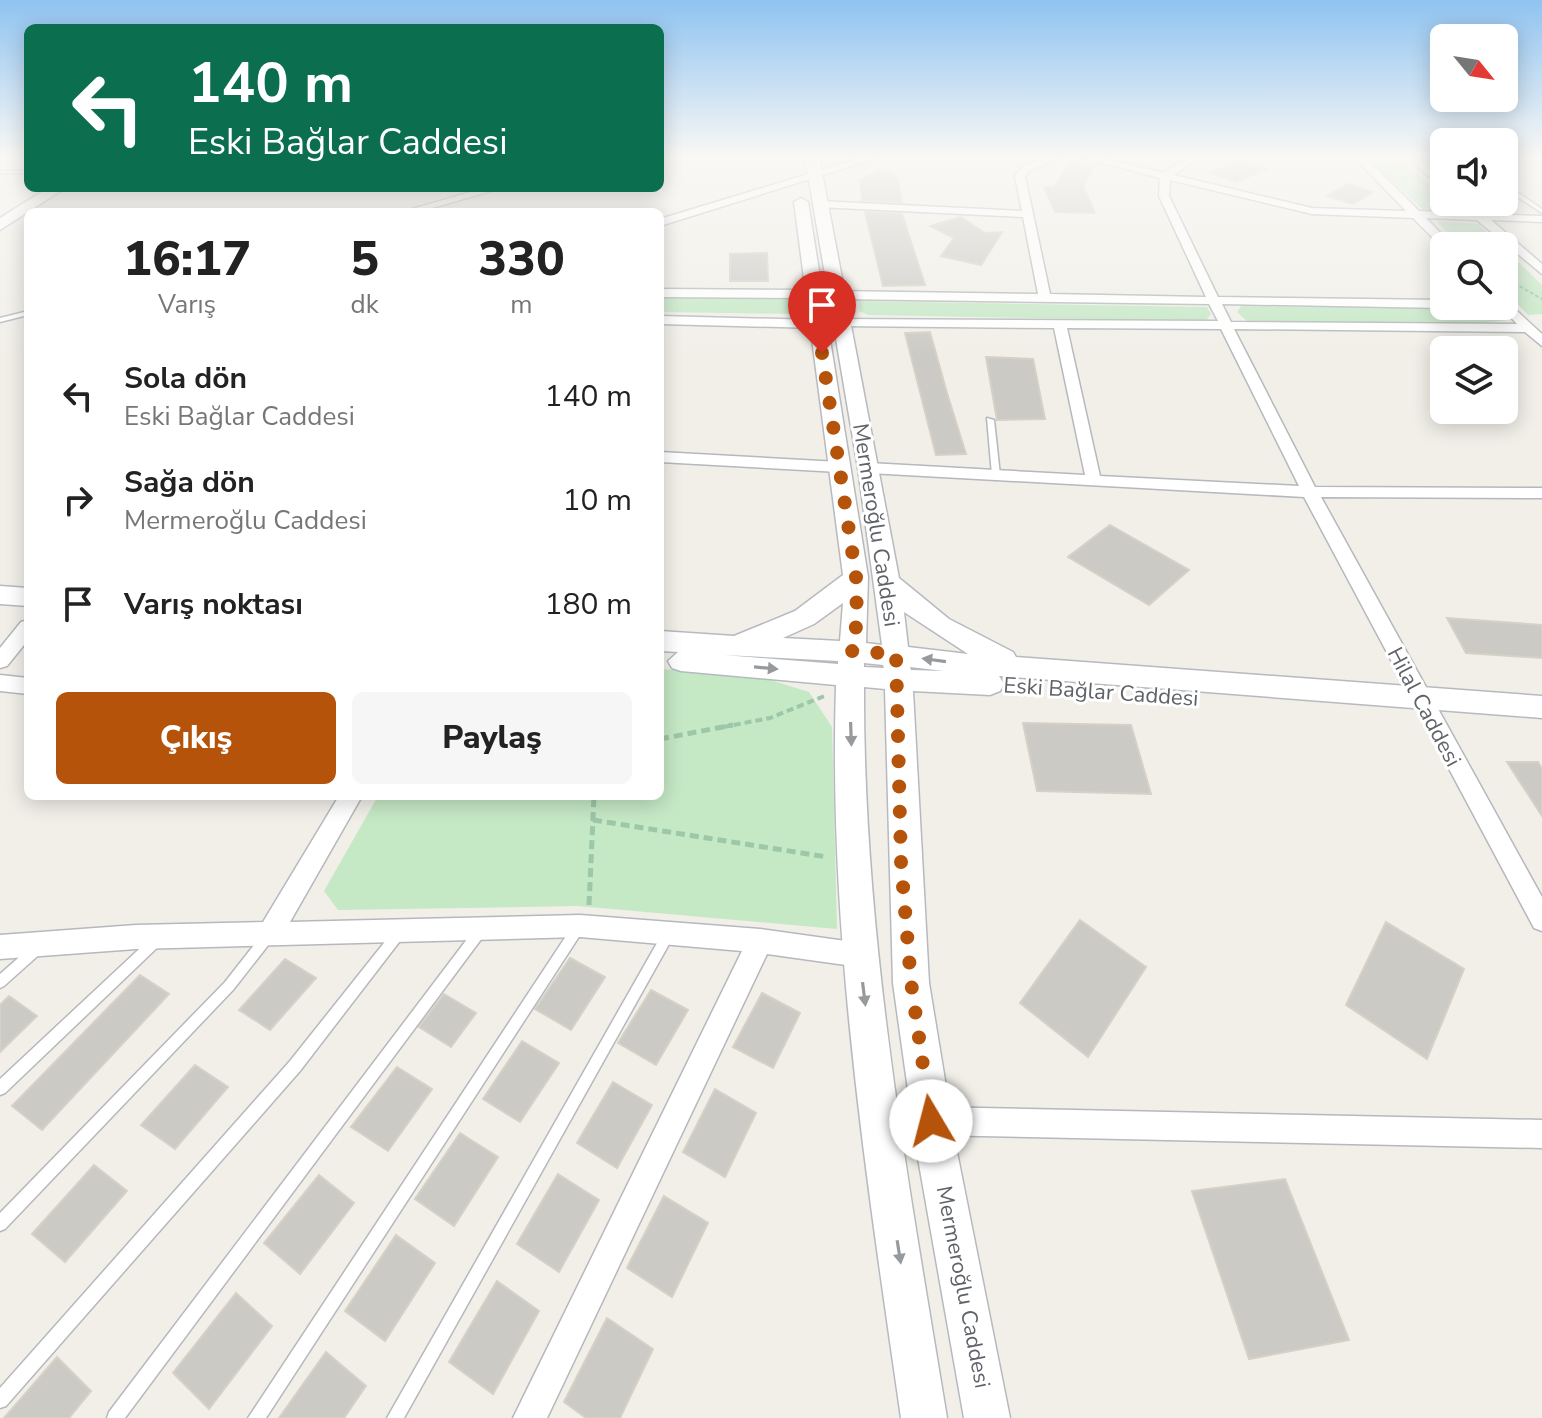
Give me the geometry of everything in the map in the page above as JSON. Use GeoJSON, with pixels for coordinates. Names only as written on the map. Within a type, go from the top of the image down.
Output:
{"type":"FeatureCollection","features":[{"type":"Feature","properties":{"kind":"main road","name":"Mermeroğlu Caddesi"},"geometry":{"type":"LineString","coordinates":[[814,223],[830,323],[869,468],[870,578],[857,622],[851,664],[860,955],[884,1149],[924,1418]]}},
{"type":"Feature","properties":{"kind":"main road","name":"Mermeroğlu Caddesi"},"geometry":{"type":"LineString","coordinates":[[820,223],[825,294]]}},
{"type":"Feature","properties":{"kind":"main road","name":"Mermeroğlu Caddesi"},"geometry":{"type":"LineString","coordinates":[[830,323],[839,467],[897,667],[901,862],[911,982],[931,1121],[987,1418]]}},
{"type":"Feature","properties":{"kind":"main road"},"geometry":{"type":"LineString","coordinates":[[726,645],[803,622],[870,578],[920,615],[967,643],[1027,668]]}},
{"type":"Feature","properties":{"kind":"main road"},"geometry":{"type":"LineString","coordinates":[[0,595],[24,597]]}},
{"type":"Feature","properties":{"kind":"main road"},"geometry":{"type":"LineString","coordinates":[[0,610],[24,612]]}},
{"type":"Feature","properties":{"kind":"main road","name":"Eski Bağlar Caddesi"},"geometry":{"type":"LineString","coordinates":[[664,641],[726,645],[851,664]]}},
{"type":"Feature","properties":{"kind":"main road","name":"Eski Bağlar Caddesi"},"geometry":{"type":"LineString","coordinates":[[664,660],[897,667],[1036,685],[1423,708],[1542,725]]}},
{"type":"Feature","properties":{"kind":"main road"},"geometry":{"type":"LineString","coordinates":[[897,667],[1027,668],[1423,708],[1542,707]]}},
{"type":"Feature","properties":{"kind":"street"},"geometry":{"type":"LineString","coordinates":[[1027,223],[1044,296]]}},
{"type":"Feature","properties":{"kind":"street","name":"Hilal Caddesi"},"geometry":{"type":"LineString","coordinates":[[1177,223],[1226,328],[1423,708],[1542,920]]}},
{"type":"Feature","properties":{"kind":"street"},"geometry":{"type":"LineString","coordinates":[[1488,223],[1542,270]]}},
{"type":"Feature","properties":{"kind":"street"},"geometry":{"type":"LineString","coordinates":[[664,293],[1430,304]]}},
{"type":"Feature","properties":{"kind":"street"},"geometry":{"type":"LineString","coordinates":[[1518,318],[1542,342]]}},
{"type":"Feature","properties":{"kind":"street"},"geometry":{"type":"LineString","coordinates":[[664,320],[1226,328],[1528,328]]}},
{"type":"Feature","properties":{"kind":"street"},"geometry":{"type":"LineString","coordinates":[[1060,324],[1094,482]]}},
{"type":"Feature","properties":{"kind":"street"},"geometry":{"type":"LineString","coordinates":[[664,457],[839,467]]}},
{"type":"Feature","properties":{"kind":"street"},"geometry":{"type":"LineString","coordinates":[[869,468],[1310,492],[1542,493]]}},
{"type":"Feature","properties":{"kind":"street"},"geometry":{"type":"LineString","coordinates":[[0,661],[24,632]]}},
{"type":"Feature","properties":{"kind":"street"},"geometry":{"type":"LineString","coordinates":[[0,683],[24,686]]}},
{"type":"Feature","properties":{"kind":"street"},"geometry":{"type":"LineString","coordinates":[[270,933],[349,800]]}},
{"type":"Feature","properties":{"kind":"street"},"geometry":{"type":"LineString","coordinates":[[0,947],[161,936],[584,926],[760,941],[860,955]]}},
{"type":"Feature","properties":{"kind":"street"},"geometry":{"type":"LineString","coordinates":[[530,1418],[760,941]]}},
{"type":"Feature","properties":{"kind":"street"},"geometry":{"type":"LineString","coordinates":[[931,1121],[1542,1134]]}},
{"type":"Feature","properties":{"kind":"lane"},"geometry":{"type":"LineString","coordinates":[[0,320],[24,314]]}},
{"type":"Feature","properties":{"kind":"lane"},"geometry":{"type":"LineString","coordinates":[[990,420],[996,475]]}},
{"type":"Feature","properties":{"kind":"lane"},"geometry":{"type":"LineString","coordinates":[[256,1418],[584,926]]}},
{"type":"Feature","properties":{"kind":"lane"},"geometry":{"type":"LineString","coordinates":[[115,1418],[481,930]]}},
{"type":"Feature","properties":{"kind":"lane"},"geometry":{"type":"LineString","coordinates":[[0,1400],[295,1066],[400,931]]}},
{"type":"Feature","properties":{"kind":"lane"},"geometry":{"type":"LineString","coordinates":[[0,1224],[229,986],[270,933]]}},
{"type":"Feature","properties":{"kind":"lane"},"geometry":{"type":"LineString","coordinates":[[395,1418],[669,933]]}},
{"type":"Feature","properties":{"kind":"lane"},"geometry":{"type":"LineString","coordinates":[[0,1088],[161,936]]}},
{"type":"Feature","properties":{"kind":"lane"},"geometry":{"type":"LineString","coordinates":[[0,982],[43,944]]}},
{"type":"Feature","properties":{"kind":"path"},"geometry":{"type":"LineString","coordinates":[[1518,285],[1542,299]]}},
{"type":"Feature","properties":{"kind":"path"},"geometry":{"type":"LineString","coordinates":[[664,738],[783,714],[824,698],[851,664]]}},
{"type":"Feature","properties":{"kind":"path"},"geometry":{"type":"LineString","coordinates":[[584,926],[594,800]]}},
{"type":"Feature","properties":{"kind":"path"},"geometry":{"type":"LineString","coordinates":[[593,820],[856,861]]}},
{"type":"Feature","properties":{"kind":"green space"},"geometry":{"type":"Polygon","coordinates":[[[1438,223],[1461,223],[1478,224],[1487,232],[1447,232],[1438,223]]]}},
{"type":"Feature","properties":{"kind":"green space"},"geometry":{"type":"Polygon","coordinates":[[[1518,262],[1542,285],[1542,314],[1528,315],[1518,305],[1518,262]]]}},
{"type":"Feature","properties":{"kind":"green space"},"geometry":{"type":"Polygon","coordinates":[[[664,298],[799,299],[802,314],[664,312],[664,298]]]}},
{"type":"Feature","properties":{"kind":"green space"},"geometry":{"type":"Polygon","coordinates":[[[859,301],[1207,307],[1211,314],[1206,321],[868,315],[859,311],[859,301]]]}},
{"type":"Feature","properties":{"kind":"green space"},"geometry":{"type":"Polygon","coordinates":[[[1241,306],[1430,307],[1430,320],[1507,320],[1473,324],[1248,322],[1237,312],[1241,306]]]}},
{"type":"Feature","properties":{"kind":"green space"},"geometry":{"type":"Polygon","coordinates":[[[664,669],[757,676],[809,692],[832,727],[837,929],[578,906],[338,910],[324,891],[376,800],[664,800],[664,669]]]}},
{"type":"Feature","properties":{"kind":"building"},"geometry":{"type":"Polygon","coordinates":[[[868,223],[905,223],[925,285],[883,286],[868,223]]]}},
{"type":"Feature","properties":{"kind":"building"},"geometry":{"type":"Polygon","coordinates":[[[970,223],[985,233],[1002,232],[981,265],[941,256],[954,238],[930,226],[970,223]]]}},
{"type":"Feature","properties":{"kind":"building"},"geometry":{"type":"Polygon","coordinates":[[[767,253],[768,281],[730,281],[730,254],[767,253]]]}},
{"type":"Feature","properties":{"kind":"building"},"geometry":{"type":"Polygon","coordinates":[[[930,332],[966,454],[936,455],[905,333],[930,332]]]}},
{"type":"Feature","properties":{"kind":"building"},"geometry":{"type":"Polygon","coordinates":[[[986,357],[1033,359],[1045,419],[997,420],[986,357]]]}},
{"type":"Feature","properties":{"kind":"building"},"geometry":{"type":"Polygon","coordinates":[[[1110,525],[1189,570],[1149,605],[1068,557],[1110,525]]]}},
{"type":"Feature","properties":{"kind":"building"},"geometry":{"type":"Polygon","coordinates":[[[1447,618],[1542,625],[1542,658],[1466,653],[1447,618]]]}},
{"type":"Feature","properties":{"kind":"building"},"geometry":{"type":"Polygon","coordinates":[[[1023,723],[1131,725],[1151,794],[1037,791],[1023,723]]]}},
{"type":"Feature","properties":{"kind":"building"},"geometry":{"type":"Polygon","coordinates":[[[1507,762],[1538,762],[1542,769],[1542,816],[1507,762]]]}},
{"type":"Feature","properties":{"kind":"building"},"geometry":{"type":"Polygon","coordinates":[[[1080,920],[1146,967],[1088,1057],[1020,1003],[1080,920]]]}},
{"type":"Feature","properties":{"kind":"building"},"geometry":{"type":"Polygon","coordinates":[[[1386,922],[1464,969],[1427,1059],[1346,1005],[1386,922]]]}},
{"type":"Feature","properties":{"kind":"building"},"geometry":{"type":"Polygon","coordinates":[[[570,958],[605,977],[571,1030],[535,1009],[570,958]]]}},
{"type":"Feature","properties":{"kind":"building"},"geometry":{"type":"Polygon","coordinates":[[[285,959],[316,978],[270,1030],[239,1010],[285,959]]]}},
{"type":"Feature","properties":{"kind":"building"},"geometry":{"type":"Polygon","coordinates":[[[140,975],[169,994],[42,1130],[12,1106],[140,975]]]}},
{"type":"Feature","properties":{"kind":"building"},"geometry":{"type":"Polygon","coordinates":[[[651,990],[688,1010],[656,1065],[618,1043],[651,990]]]}},
{"type":"Feature","properties":{"kind":"building"},"geometry":{"type":"Polygon","coordinates":[[[762,993],[800,1013],[773,1068],[733,1047],[762,993]]]}},
{"type":"Feature","properties":{"kind":"building"},"geometry":{"type":"Polygon","coordinates":[[[444,994],[476,1013],[451,1047],[419,1027],[444,994]]]}},
{"type":"Feature","properties":{"kind":"building"},"geometry":{"type":"Polygon","coordinates":[[[9,996],[37,1016],[0,1052],[0,1005],[9,996]]]}},
{"type":"Feature","properties":{"kind":"building"},"geometry":{"type":"Polygon","coordinates":[[[522,1041],[559,1063],[520,1122],[483,1099],[522,1041]]]}},
{"type":"Feature","properties":{"kind":"building"},"geometry":{"type":"Polygon","coordinates":[[[195,1065],[228,1087],[175,1149],[141,1125],[195,1065]]]}},
{"type":"Feature","properties":{"kind":"building"},"geometry":{"type":"Polygon","coordinates":[[[397,1067],[432,1089],[388,1151],[351,1127],[397,1067]]]}},
{"type":"Feature","properties":{"kind":"building"},"geometry":{"type":"Polygon","coordinates":[[[613,1082],[652,1105],[617,1168],[577,1143],[613,1082]]]}},
{"type":"Feature","properties":{"kind":"building"},"geometry":{"type":"Polygon","coordinates":[[[715,1089],[756,1113],[725,1177],[683,1152],[715,1089]]]}},
{"type":"Feature","properties":{"kind":"building"},"geometry":{"type":"Polygon","coordinates":[[[460,1133],[498,1157],[454,1226],[415,1199],[460,1133]]]}},
{"type":"Feature","properties":{"kind":"building"},"geometry":{"type":"Polygon","coordinates":[[[94,1165],[127,1191],[65,1262],[32,1234],[94,1165]]]}},
{"type":"Feature","properties":{"kind":"building"},"geometry":{"type":"Polygon","coordinates":[[[558,1174],[599,1200],[559,1272],[517,1244],[558,1174]]]}},
{"type":"Feature","properties":{"kind":"building"},"geometry":{"type":"Polygon","coordinates":[[[319,1175],[354,1203],[300,1274],[264,1243],[319,1175]]]}},
{"type":"Feature","properties":{"kind":"building"},"geometry":{"type":"Polygon","coordinates":[[[1285,1179],[1349,1340],[1249,1359],[1192,1191],[1285,1179]]]}},
{"type":"Feature","properties":{"kind":"building"},"geometry":{"type":"Polygon","coordinates":[[[664,1196],[708,1223],[672,1297],[627,1268],[664,1196]]]}},
{"type":"Feature","properties":{"kind":"building"},"geometry":{"type":"Polygon","coordinates":[[[396,1235],[435,1263],[385,1341],[345,1311],[396,1235]]]}},
{"type":"Feature","properties":{"kind":"building"},"geometry":{"type":"Polygon","coordinates":[[[497,1281],[539,1311],[493,1394],[449,1362],[497,1281]]]}},
{"type":"Feature","properties":{"kind":"building"},"geometry":{"type":"Polygon","coordinates":[[[236,1293],[272,1326],[209,1409],[173,1373],[236,1293]]]}},
{"type":"Feature","properties":{"kind":"building"},"geometry":{"type":"Polygon","coordinates":[[[607,1318],[653,1349],[620,1418],[586,1418],[564,1402],[607,1318]]]}},
{"type":"Feature","properties":{"kind":"building"},"geometry":{"type":"Polygon","coordinates":[[[326,1352],[366,1386],[344,1418],[279,1418],[326,1352]]]}},
{"type":"Feature","properties":{"kind":"building"},"geometry":{"type":"Polygon","coordinates":[[[57,1357],[91,1391],[69,1418],[4,1418],[57,1357]]]}},
{"type":"Feature","properties":{"kind":"route"},"geometry":{"type":"LineString","coordinates":[[822,353],[856,577],[857,622],[851,651],[896,654],[901,862],[911,982],[931,1121]]}}]}
